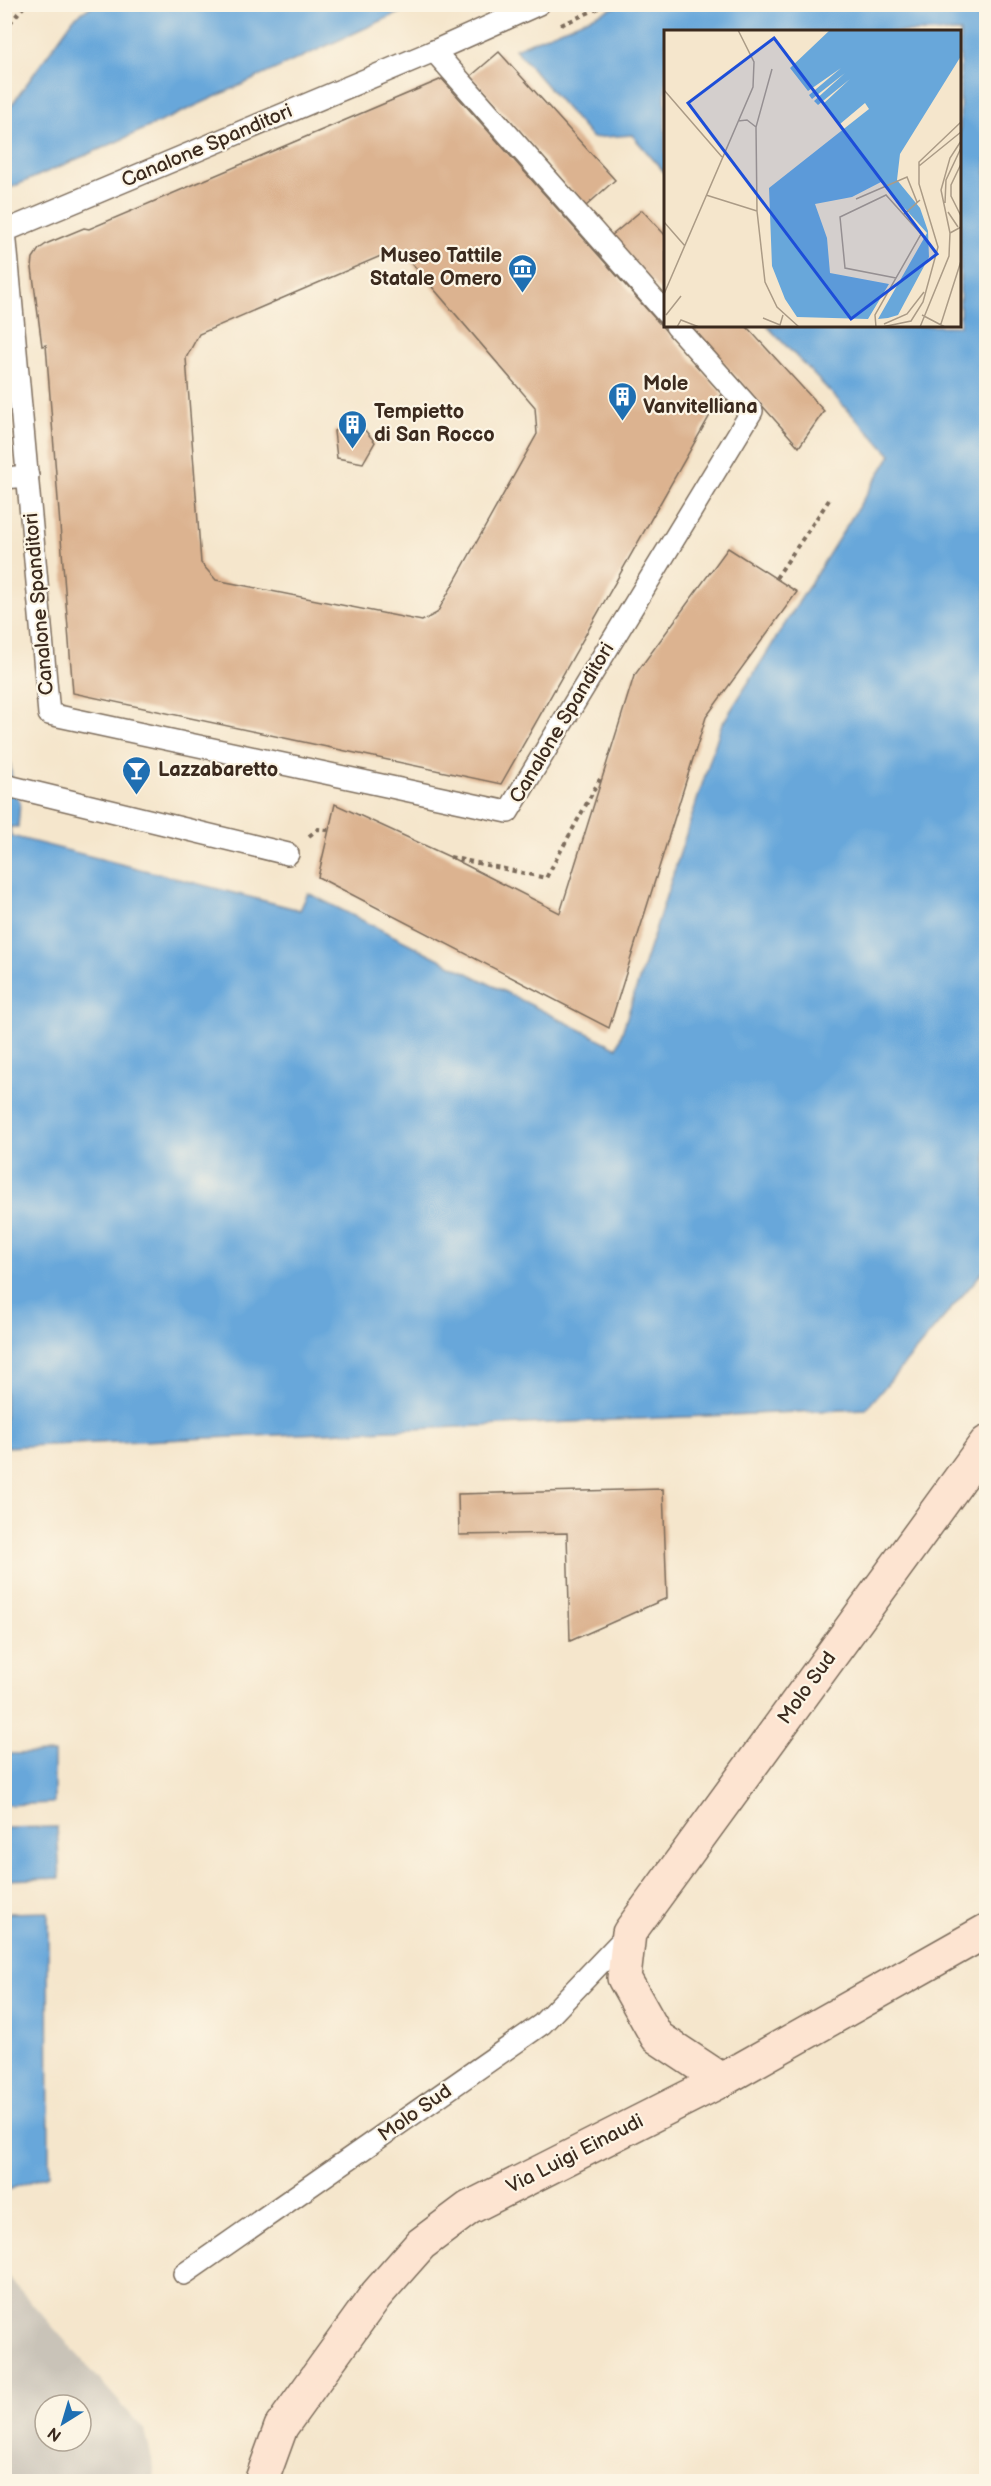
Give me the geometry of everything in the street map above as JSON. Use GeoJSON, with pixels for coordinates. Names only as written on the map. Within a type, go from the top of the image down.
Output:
{"type":"FeatureCollection","features":[{"type":"Feature","properties":{"kind":"street","name":"Molo Sud"},"geometry":{"type":"LineString","coordinates":[[722,2080],[657,2037],[624,1978],[629,1933],[987,1443]]}},
{"type":"Feature","properties":{"kind":"street","name":"Via Luigi Einaudi"},"geometry":{"type":"LineString","coordinates":[[261,2481],[281,2427],[376,2295],[421,2244],[468,2208],[722,2080],[987,1932]]}},
{"type":"Feature","properties":{"kind":"lane","name":"Canalone Spanditori"},"geometry":{"type":"LineString","coordinates":[[539,4],[434,51],[5,231],[49,714],[507,812],[752,411],[677,327]]}},
{"type":"Feature","properties":{"kind":"lane"},"geometry":{"type":"LineString","coordinates":[[434,51],[664,311]]}},
{"type":"Feature","properties":{"kind":"lane"},"geometry":{"type":"LineString","coordinates":[[4,478],[28,476]]}},
{"type":"Feature","properties":{"kind":"lane"},"geometry":{"type":"LineString","coordinates":[[9,786],[288,854]]}},
{"type":"Feature","properties":{"kind":"lane","name":"Molo Sud"},"geometry":{"type":"LineString","coordinates":[[184,2274],[542,2024],[629,1933]]}},
{"type":"Feature","properties":{"kind":"path"},"geometry":{"type":"LineString","coordinates":[[4,30],[26,4]]}},
{"type":"Feature","properties":{"kind":"path"},"geometry":{"type":"LineString","coordinates":[[776,578],[829,501]]}},
{"type":"Feature","properties":{"kind":"path"},"geometry":{"type":"LineString","coordinates":[[450,857],[546,878],[600,779]]}},
{"type":"Feature","properties":{"kind":"shaded area"},"geometry":{"type":"Polygon","coordinates":[[[4,2272],[145,2431],[154,2467],[153,2481],[5,2481],[4,2272]]]}},
{"type":"Feature","properties":{"kind":"water"},"geometry":{"type":"Polygon","coordinates":[[[93,5],[416,5],[114,143],[5,190],[5,114],[74,18],[93,5]]]}},
{"type":"Feature","properties":{"kind":"water"},"geometry":{"type":"Polygon","coordinates":[[[620,5],[986,5],[986,1268],[866,1409],[5,1447],[4,712],[13,787],[20,803],[18,827],[10,827],[11,836],[300,910],[308,893],[617,1048],[721,726],[891,455],[768,327],[961,327],[961,30],[664,30],[664,172],[632,135],[592,138],[515,49],[620,5]]]}},
{"type":"Feature","properties":{"kind":"water"},"geometry":{"type":"Polygon","coordinates":[[[54,1753],[54,1803],[5,1805],[5,1754],[54,1753]]]}},
{"type":"Feature","properties":{"kind":"water"},"geometry":{"type":"Polygon","coordinates":[[[57,1827],[60,1878],[5,1880],[5,1828],[57,1827]]]}},
{"type":"Feature","properties":{"kind":"water"},"geometry":{"type":"Polygon","coordinates":[[[48,1912],[49,2175],[5,2191],[5,1913],[48,1912]]]}},
{"type":"Feature","properties":{"kind":"building"},"geometry":{"type":"Polygon","coordinates":[[[499,52],[615,180],[586,206],[471,76],[499,52]]]}},
{"type":"Feature","properties":{"kind":"building","name":"Mole Vanvitelliana"},"geometry":{"type":"Polygon","coordinates":[[[442,79],[722,394],[501,784],[73,693],[46,345],[42,346],[32,268],[33,258],[39,249],[84,228],[89,229],[442,79]],[[383,255],[199,334],[186,358],[201,563],[216,580],[422,621],[437,613],[537,434],[535,407],[409,260],[383,255]]]}},
{"type":"Feature","properties":{"kind":"building"},"geometry":{"type":"Polygon","coordinates":[[[642,210],[664,234],[664,295],[611,236],[642,210]]]}},
{"type":"Feature","properties":{"kind":"building"},"geometry":{"type":"Polygon","coordinates":[[[692,327],[747,327],[824,411],[799,447],[692,327]]]}},
{"type":"Feature","properties":{"kind":"building","name":"Tempietto di San Rocco"},"geometry":{"type":"Polygon","coordinates":[[[357,421],[375,442],[363,463],[337,458],[334,431],[357,421]]]}},
{"type":"Feature","properties":{"kind":"building"},"geometry":{"type":"Polygon","coordinates":[[[728,548],[797,592],[706,717],[609,1028],[318,877],[335,804],[450,857],[560,913],[634,676],[728,548]]]}},
{"type":"Feature","properties":{"kind":"building"},"geometry":{"type":"Polygon","coordinates":[[[663,1489],[667,1598],[570,1641],[567,1533],[459,1535],[458,1494],[663,1489]]]}},
{"type":"Feature","properties":{"kind":"place","name":"Museo Tattile Statale Omero"},"geometry":{"type":"Point","coordinates":[523,294]}},
{"type":"Feature","properties":{"kind":"place","name":"Mole Vanvitelliana"},"geometry":{"type":"Point","coordinates":[622,422]}},
{"type":"Feature","properties":{"kind":"place","name":"Tempietto di San Rocco"},"geometry":{"type":"Point","coordinates":[353,450]}},
{"type":"Feature","properties":{"kind":"place","name":"Lazzabaretto"},"geometry":{"type":"Point","coordinates":[137,796]}}]}
